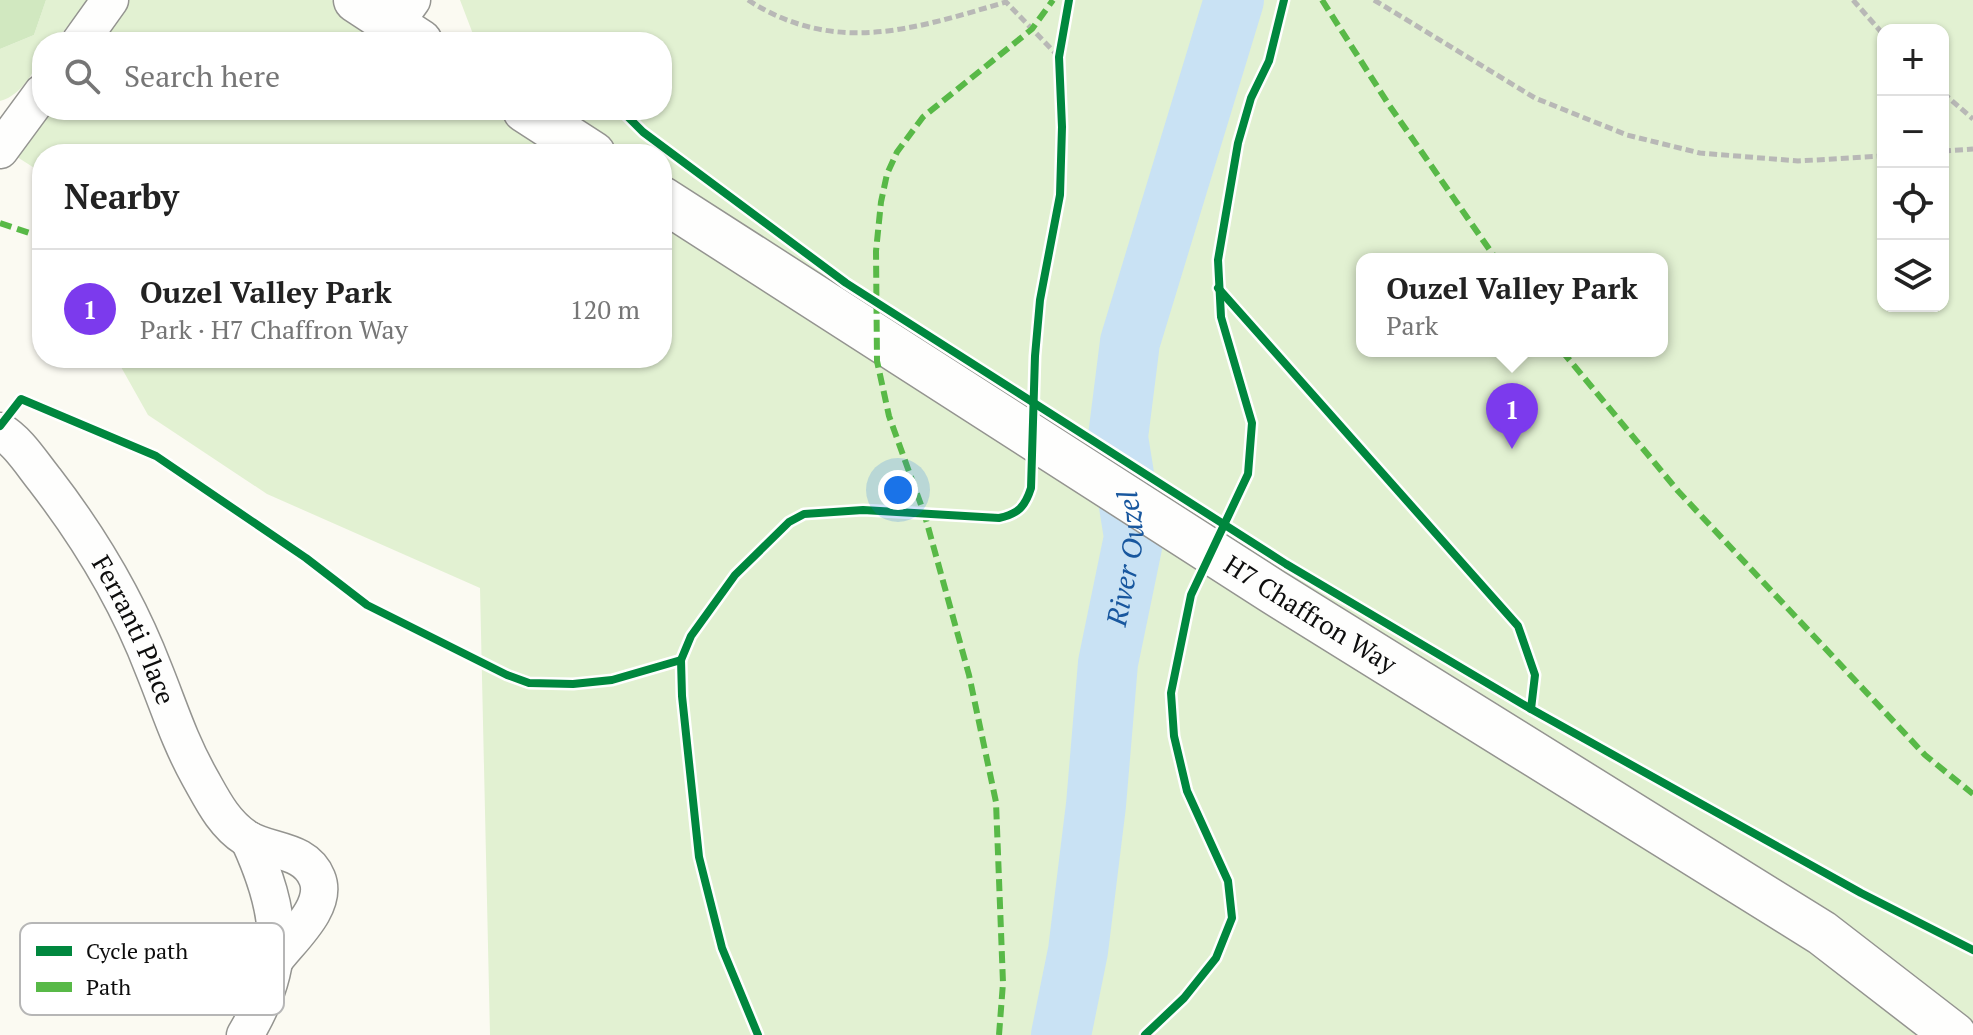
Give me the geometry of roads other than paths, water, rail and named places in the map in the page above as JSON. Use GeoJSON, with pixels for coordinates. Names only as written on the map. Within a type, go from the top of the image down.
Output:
{"type":"FeatureCollection","features":[{"type":"Feature","properties":{"kind":"street"},"geometry":{"type":"LineString","coordinates":[[87,32],[110,0]]}},
{"type":"Feature","properties":{"kind":"street"},"geometry":{"type":"LineString","coordinates":[[328,0],[392,16]]}},
{"type":"Feature","properties":{"kind":"street"},"geometry":{"type":"LineString","coordinates":[[0,148],[32,106]]}},
{"type":"Feature","properties":{"kind":"street"},"geometry":{"type":"LineString","coordinates":[[540,120],[578,144]]}},
{"type":"Feature","properties":{"kind":"street","name":"H7 Chaffron Way"},"geometry":{"type":"LineString","coordinates":[[672,205],[1272,591],[1822,933],[1954,1035]]}},
{"type":"Feature","properties":{"kind":"street","name":"Ferranti Place"},"geometry":{"type":"LineString","coordinates":[[0,431],[75,518],[110,578],[154,668],[174,731],[220,815],[249,840],[290,853],[309,864],[318,880],[319,897],[309,917],[284,948]]}},
{"type":"Feature","properties":{"kind":"street","name":"Ferranti Place"},"geometry":{"type":"LineString","coordinates":[[249,840],[270,889],[278,923]]}},
{"type":"Feature","properties":{"kind":"street","name":"Ferranti Place"},"geometry":{"type":"LineString","coordinates":[[245,1035],[273,1019]]}},
{"type":"Feature","properties":{"kind":"waterway","name":"River Ouzel"},"geometry":{"type":"LineString","coordinates":[[1061,1035],[1078,951],[1096,805],[1108,663],[1134,537],[1118,437],[1130,342],[1234,0]]}},
{"type":"Feature","properties":{"kind":"place","name":"Ouzel Valley Park"},"geometry":{"type":"Point","coordinates":[1512,449]}}]}
